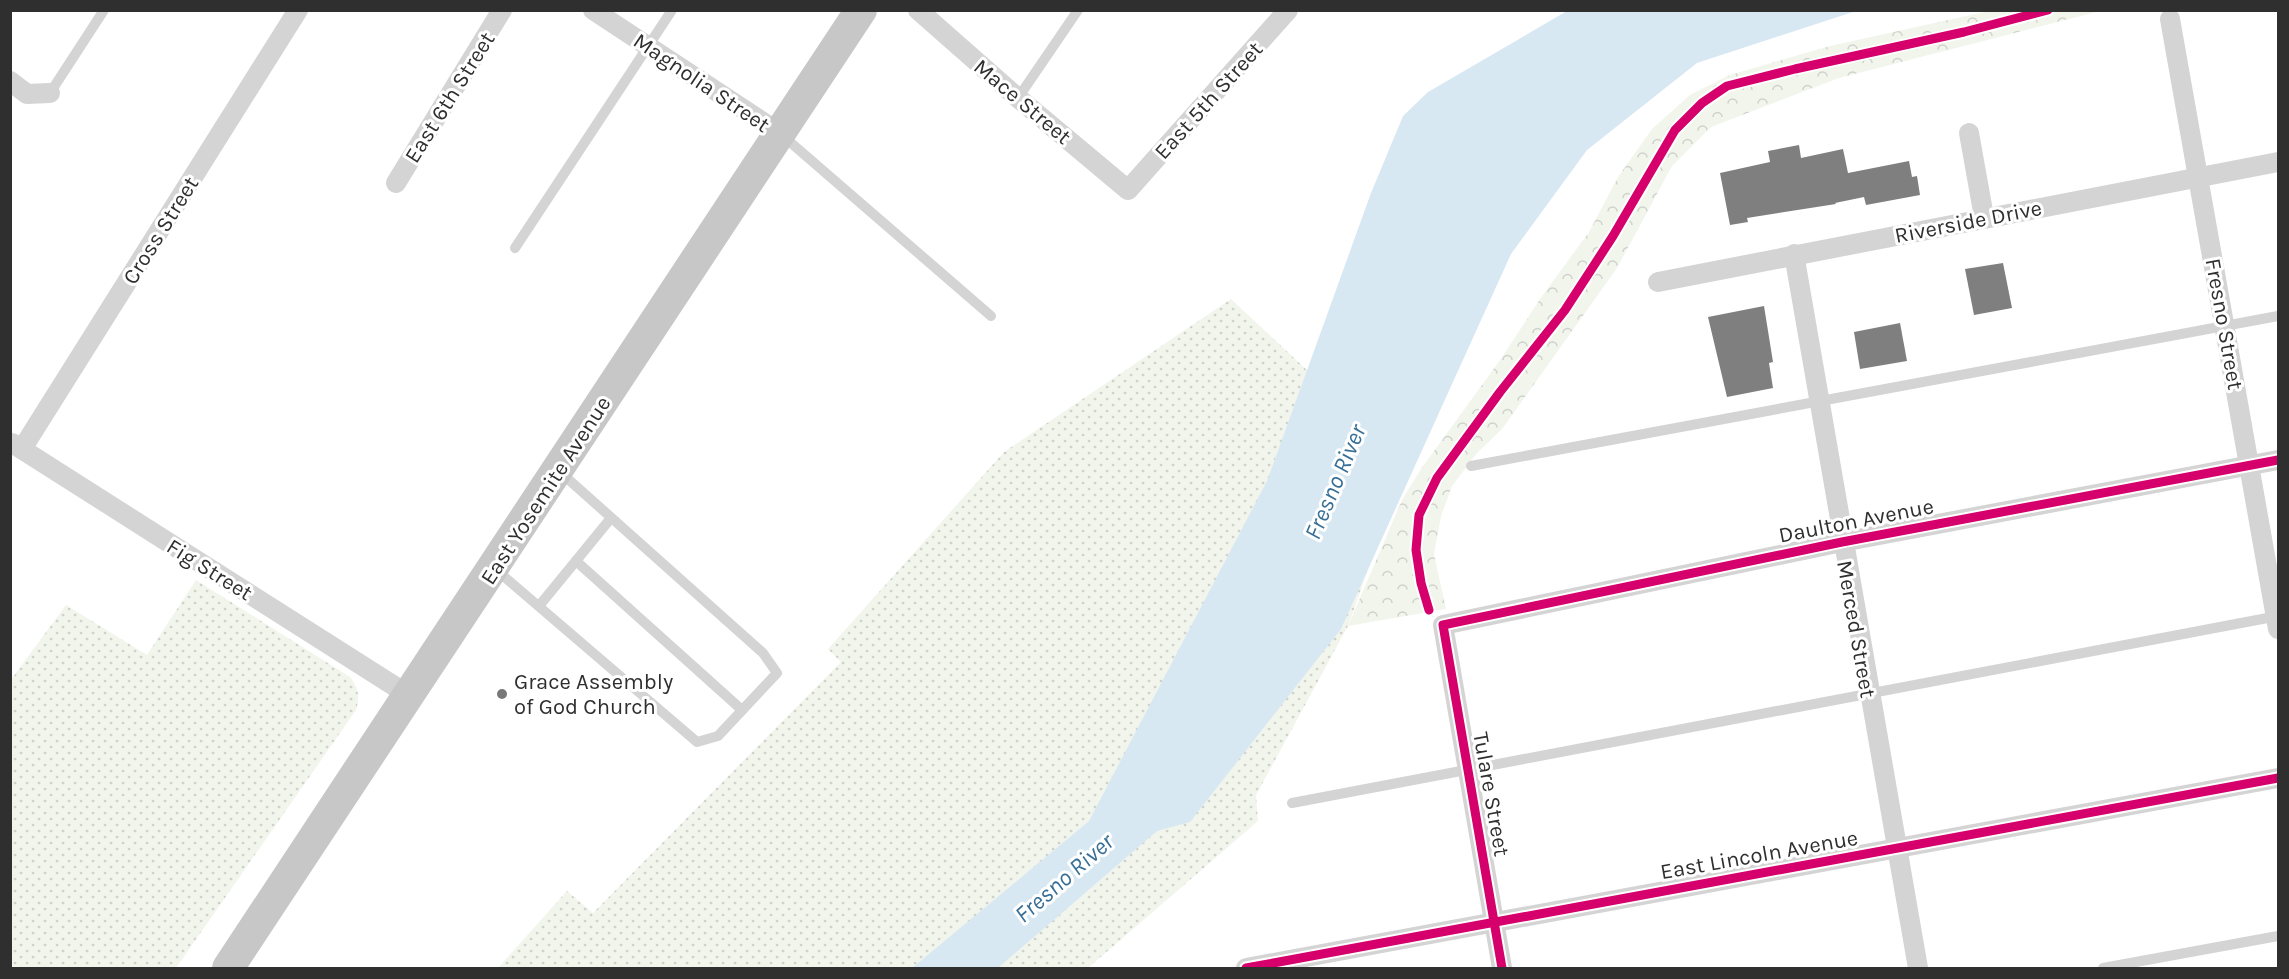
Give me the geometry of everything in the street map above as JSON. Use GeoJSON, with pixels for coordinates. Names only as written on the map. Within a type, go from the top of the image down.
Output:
{"type":"FeatureCollection","features":[{"type":"Feature","properties":{"kind":"main road","name":"East Yosemite Avenue"},"geometry":{"type":"LineString","coordinates":[[228,969],[861,10]]}},
{"type":"Feature","properties":{"kind":"street","name":"Cross Street"},"geometry":{"type":"LineString","coordinates":[[16,446],[298,10]]}},
{"type":"Feature","properties":{"kind":"street","name":"East 6th Street"},"geometry":{"type":"LineString","coordinates":[[396,183],[502,10]]}},
{"type":"Feature","properties":{"kind":"street","name":"Magnolia Street"},"geometry":{"type":"LineString","coordinates":[[594,10],[780,134]]}},
{"type":"Feature","properties":{"kind":"street","name":"Mace Street"},"geometry":{"type":"LineString","coordinates":[[918,10],[1128,190]]}},
{"type":"Feature","properties":{"kind":"street","name":"East 5th Street"},"geometry":{"type":"LineString","coordinates":[[1128,190],[1288,10]]}},
{"type":"Feature","properties":{"kind":"street","name":"Fresno Street"},"geometry":{"type":"LineString","coordinates":[[2170,19],[2278,621]]}},
{"type":"Feature","properties":{"kind":"street"},"geometry":{"type":"LineString","coordinates":[[10,81],[27,94],[50,93]]}},
{"type":"Feature","properties":{"kind":"street"},"geometry":{"type":"LineString","coordinates":[[1969,133],[1984,217]]}},
{"type":"Feature","properties":{"kind":"street","name":"Riverside Drive"},"geometry":{"type":"LineString","coordinates":[[1658,282],[1984,217],[2278,162]]}},
{"type":"Feature","properties":{"kind":"street","name":"Merced Street"},"geometry":{"type":"LineString","coordinates":[[1794,254],[1842,542],[1918,969]]}},
{"type":"Feature","properties":{"kind":"street","name":"Fig Street"},"geometry":{"type":"LineString","coordinates":[[16,446],[410,696]]}},
{"type":"Feature","properties":{"kind":"street","name":"Daulton Avenue"},"geometry":{"type":"LineString","coordinates":[[1443,625],[1842,542],[2278,460]]}},
{"type":"Feature","properties":{"kind":"street","name":"Tulare Street"},"geometry":{"type":"LineString","coordinates":[[1443,625],[1502,969]]}},
{"type":"Feature","properties":{"kind":"street","name":"East Lincoln Avenue"},"geometry":{"type":"LineString","coordinates":[[1246,969],[2278,778]]}},
{"type":"Feature","properties":{"kind":"lane"},"geometry":{"type":"LineString","coordinates":[[50,93],[104,10]]}},
{"type":"Feature","properties":{"kind":"lane"},"geometry":{"type":"LineString","coordinates":[[515,248],[672,10]]}},
{"type":"Feature","properties":{"kind":"lane"},"geometry":{"type":"LineString","coordinates":[[1018,98],[1078,10]]}},
{"type":"Feature","properties":{"kind":"lane"},"geometry":{"type":"LineString","coordinates":[[780,134],[991,316]]}},
{"type":"Feature","properties":{"kind":"lane"},"geometry":{"type":"LineString","coordinates":[[1472,466],[2278,316]]}},
{"type":"Feature","properties":{"kind":"lane"},"geometry":{"type":"LineString","coordinates":[[494,568],[697,742],[718,736],[777,673],[764,653],[558,470]]}},
{"type":"Feature","properties":{"kind":"lane"},"geometry":{"type":"LineString","coordinates":[[539,606],[611,518]]}},
{"type":"Feature","properties":{"kind":"lane"},"geometry":{"type":"LineString","coordinates":[[576,561],[742,710]]}},
{"type":"Feature","properties":{"kind":"lane"},"geometry":{"type":"LineString","coordinates":[[1292,803],[1869,694],[2278,621]]}},
{"type":"Feature","properties":{"kind":"lane"},"geometry":{"type":"LineString","coordinates":[[2103,969],[2278,936]]}},
{"type":"Feature","properties":{"kind":"green space"},"geometry":{"type":"Polygon","coordinates":[[[1989,11],[2100,11],[1839,78],[1711,127],[1672,166],[1617,268],[1502,429],[1477,453],[1452,486],[1441,516],[1434,554],[1446,609],[1348,626],[1402,500],[1421,469],[1589,232],[1618,177],[1652,129],[1690,95],[1730,75],[1830,46],[1989,11]]]}},
{"type":"Feature","properties":{"kind":"green space"},"geometry":{"type":"Polygon","coordinates":[[[1231,299],[1406,463],[1348,626],[1256,795],[1258,821],[1088,968],[498,968],[567,891],[593,913],[841,662],[828,649],[1004,452],[1231,299]]]}},
{"type":"Feature","properties":{"kind":"green space"},"geometry":{"type":"Polygon","coordinates":[[[196,580],[350,677],[358,693],[356,710],[176,968],[11,968],[11,676],[13,677],[66,605],[147,655],[196,580]]]}},
{"type":"Feature","properties":{"kind":"water","name":"Fresno River"},"geometry":{"type":"Polygon","coordinates":[[[1567,11],[1856,11],[1697,63],[1587,150],[1511,254],[1341,629],[1190,822],[1157,831],[998,968],[912,968],[1089,821],[1267,481],[1371,193],[1403,116],[1428,92],[1567,11]]]}},
{"type":"Feature","properties":{"kind":"building"},"geometry":{"type":"Polygon","coordinates":[[[1799,145],[1801,158],[1843,149],[1848,173],[1909,161],[1912,177],[1917,176],[1920,195],[1866,205],[1864,197],[1836,204],[1747,218],[1748,222],[1730,225],[1720,173],[1770,162],[1768,151],[1799,145]]]}},
{"type":"Feature","properties":{"kind":"building"},"geometry":{"type":"Polygon","coordinates":[[[2003,263],[2012,308],[1974,315],[1965,269],[2003,263]]]}},
{"type":"Feature","properties":{"kind":"building"},"geometry":{"type":"Polygon","coordinates":[[[1764,306],[1773,362],[1769,363],[1773,388],[1727,397],[1708,317],[1764,306]]]}},
{"type":"Feature","properties":{"kind":"building"},"geometry":{"type":"Polygon","coordinates":[[[1900,323],[1907,361],[1860,369],[1854,332],[1900,323]]]}},
{"type":"Feature","properties":{"kind":"cycle path"},"geometry":{"type":"LineString","coordinates":[[1429,610],[1421,583],[1416,550],[1419,515],[1437,478],[1500,392],[1565,310],[1613,236],[1675,130],[1702,103],[1727,86],[1964,32],[2048,10]]}},
{"type":"Feature","properties":{"kind":"cycle path"},"geometry":{"type":"LineString","coordinates":[[1502,968],[1443,625],[1842,542],[2278,460]]}},
{"type":"Feature","properties":{"kind":"cycle path"},"geometry":{"type":"LineString","coordinates":[[1246,968],[2278,778]]}},
{"type":"Feature","properties":{"kind":"place","name":"Grace Assembly of God Church"},"geometry":{"type":"Point","coordinates":[502,694]}}]}
